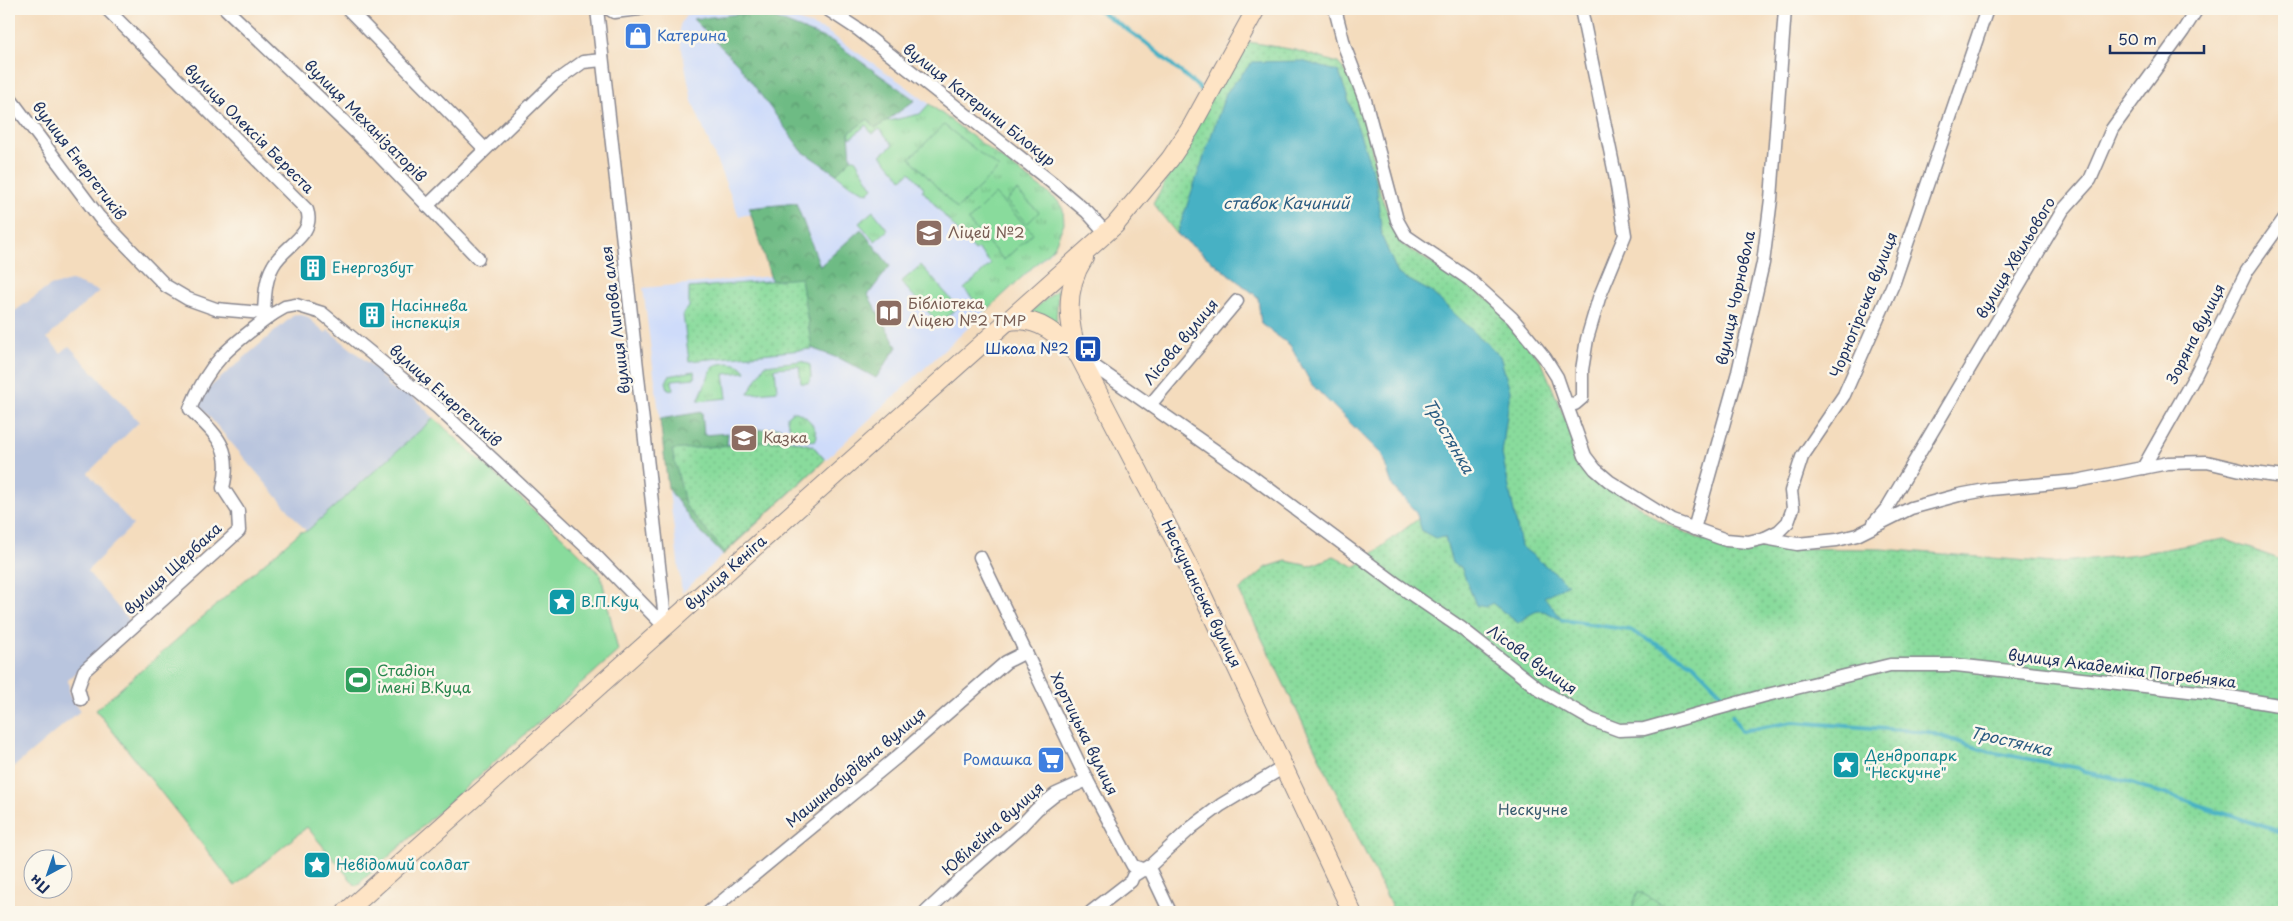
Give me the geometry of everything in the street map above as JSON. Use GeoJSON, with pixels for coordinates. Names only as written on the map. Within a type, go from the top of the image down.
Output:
{"type":"FeatureCollection","features":[{"type":"Feature","properties":{"kind":"main road","name":"вулиця Кеніга"},"geometry":{"type":"LineString","coordinates":[[346,912],[1106,233],[1145,191],[1170,159],[1190,129],[1256,9]]}},
{"type":"Feature","properties":{"kind":"main road"},"geometry":{"type":"LineString","coordinates":[[1079,356],[1073,337],[1069,305],[1074,278],[1091,247]]}},
{"type":"Feature","properties":{"kind":"main road","name":"Нескучанська вулиця"},"geometry":{"type":"LineString","coordinates":[[1006,322],[1031,322],[1048,328],[1079,356],[1194,577],[1352,912]]}},
{"type":"Feature","properties":{"kind":"street","name":"вулиця Олексія Береста"},"geometry":{"type":"LineString","coordinates":[[107,9],[307,210],[310,218],[306,228],[273,265],[266,292],[269,313]]}},
{"type":"Feature","properties":{"kind":"street","name":"вулиця Механізаторів"},"geometry":{"type":"LineString","coordinates":[[226,9],[372,148],[478,258]]}},
{"type":"Feature","properties":{"kind":"street"},"geometry":{"type":"LineString","coordinates":[[348,9],[484,148]]}},
{"type":"Feature","properties":{"kind":"street","name":"вулиця Липова алея"},"geometry":{"type":"LineString","coordinates":[[596,9],[666,628]]}},
{"type":"Feature","properties":{"kind":"street"},"geometry":{"type":"LineString","coordinates":[[609,9],[614,12],[639,9]]}},
{"type":"Feature","properties":{"kind":"street","name":"вулиця Катерини Білокур"},"geometry":{"type":"LineString","coordinates":[[827,9],[859,30],[1055,185],[1087,212],[1106,233]]}},
{"type":"Feature","properties":{"kind":"street"},"geometry":{"type":"LineString","coordinates":[[1335,9],[1345,48],[1365,100],[1398,220],[1406,236],[1469,279],[1512,318],[1545,358],[1557,377],[1585,456],[1595,469],[1609,481],[1651,509],[1694,529],[1726,540],[1748,542],[1765,538],[1798,544],[1837,540],[1857,535],[1911,508],[1959,494],[2076,481],[2168,463],[2207,462],[2253,473],[2284,477]]}},
{"type":"Feature","properties":{"kind":"street"},"geometry":{"type":"LineString","coordinates":[[1566,403],[1575,404],[1582,398],[1582,370],[1587,339],[1599,298],[1625,235],[1615,174],[1581,9]]}},
{"type":"Feature","properties":{"kind":"street","name":"вулиця Чорновола"},"geometry":{"type":"LineString","coordinates":[[1694,529],[1738,372],[1763,263],[1772,190],[1786,9]]}},
{"type":"Feature","properties":{"kind":"street","name":"Чорногірська вулиця"},"geometry":{"type":"LineString","coordinates":[[1765,538],[1779,531],[1788,522],[1793,508],[1791,491],[1802,457],[1844,395],[1894,282],[1988,9]]}},
{"type":"Feature","properties":{"kind":"street","name":"вулиця Хвильового"},"geometry":{"type":"LineString","coordinates":[[1868,529],[1887,508],[2063,210],[2090,180],[2105,143],[2120,115],[2183,31],[2197,9]]}},
{"type":"Feature","properties":{"kind":"street"},"geometry":{"type":"LineString","coordinates":[[427,206],[484,148],[555,82],[584,62],[602,60]]}},
{"type":"Feature","properties":{"kind":"street","name":"вулиця Енергетиків"},"geometry":{"type":"LineString","coordinates":[[9,97],[99,218],[157,278],[188,299],[216,309],[269,313],[296,305],[307,307],[322,314],[367,348],[438,408],[597,557],[666,628]]}},
{"type":"Feature","properties":{"kind":"street","name":"Зоряна вулиця"},"geometry":{"type":"LineString","coordinates":[[2142,468],[2194,376],[2247,271],[2284,219]]}},
{"type":"Feature","properties":{"kind":"street","name":"Лісова вулиця"},"geometry":{"type":"LineString","coordinates":[[1150,405],[1237,301]]}},
{"type":"Feature","properties":{"kind":"street","name":"вулиця Щербака"},"geometry":{"type":"LineString","coordinates":[[81,699],[78,688],[84,671],[239,531],[238,511],[222,488],[227,459],[221,443],[190,409],[198,389],[209,370],[227,348],[269,313]]}},
{"type":"Feature","properties":{"kind":"street","name":"Лісова вулиця"},"geometry":{"type":"LineString","coordinates":[[1079,356],[1461,628],[1540,690],[1592,720],[1619,730],[1644,729],[1768,694],[1890,665],[1956,665]]}},
{"type":"Feature","properties":{"kind":"street","name":"Хортицька вулиця"},"geometry":{"type":"LineString","coordinates":[[980,557],[1087,780],[1133,866],[1151,872],[1170,912]]}},
{"type":"Feature","properties":{"kind":"street","name":"Машинобудівна вулиця"},"geometry":{"type":"LineString","coordinates":[[710,912],[890,763],[1006,662],[1026,652]]}},
{"type":"Feature","properties":{"kind":"street","name":"вулиця Академіка Погребняка"},"geometry":{"type":"LineString","coordinates":[[1956,665],[2207,694],[2284,706]]}},
{"type":"Feature","properties":{"kind":"street"},"geometry":{"type":"LineString","coordinates":[[1091,912],[1221,805],[1284,767]]}},
{"type":"Feature","properties":{"kind":"street","name":"Ювілейна вулиця"},"geometry":{"type":"LineString","coordinates":[[926,912],[1056,794],[1087,780]]}},
{"type":"Feature","properties":{"kind":"shaded area","name":"Ліцей №2"},"geometry":{"type":"Polygon","coordinates":[[[707,9],[769,9],[826,31],[903,84],[1057,200],[1063,209],[1064,223],[1050,252],[682,593],[643,288],[806,273],[795,209],[739,216],[692,101],[680,40],[680,25],[686,15],[707,9]]]}},
{"type":"Feature","properties":{"kind":"shaded area"},"geometry":{"type":"Polygon","coordinates":[[[71,281],[99,291],[47,338],[61,353],[69,346],[139,422],[88,473],[133,525],[87,571],[132,624],[68,680],[70,695],[80,711],[9,771],[9,304],[15,311],[50,286],[71,281]]]}},
{"type":"Feature","properties":{"kind":"shaded area"},"geometry":{"type":"Polygon","coordinates":[[[295,314],[306,316],[326,333],[328,330],[382,374],[380,377],[387,381],[387,386],[397,393],[409,393],[434,418],[307,532],[195,400],[295,314]]]}},
{"type":"Feature","properties":{"kind":"green space"},"geometry":{"type":"Polygon","coordinates":[[[758,12],[832,41],[915,100],[875,128],[868,119],[849,133],[851,159],[836,174],[802,151],[738,64],[693,19],[758,12]]]}},
{"type":"Feature","properties":{"kind":"green space","name":"Нескучне"},"geometry":{"type":"Polygon","coordinates":[[[1243,41],[1295,50],[1338,63],[1359,87],[1381,196],[1400,243],[1497,305],[1542,363],[1578,450],[1593,473],[1658,520],[1700,539],[1769,548],[1882,549],[2053,563],[2137,554],[2224,539],[2284,561],[2284,912],[1394,912],[1239,591],[1267,567],[1286,561],[1310,566],[1334,556],[1355,567],[1418,519],[1417,512],[1393,487],[1382,455],[1312,385],[1290,345],[1261,324],[1258,297],[1177,234],[1153,204],[1243,41]]]}},
{"type":"Feature","properties":{"kind":"green space"},"geometry":{"type":"Polygon","coordinates":[[[929,104],[1057,200],[1063,209],[1064,223],[1054,247],[985,312],[964,289],[991,264],[978,249],[975,251],[922,190],[924,188],[910,172],[902,179],[881,155],[893,145],[880,129],[872,134],[866,125],[851,138],[840,115],[856,105],[889,121],[920,114],[929,104]]]}},
{"type":"Feature","properties":{"kind":"green space"},"geometry":{"type":"Polygon","coordinates":[[[944,125],[999,168],[957,209],[910,158],[944,125]]]}},
{"type":"Feature","properties":{"kind":"green space"},"geometry":{"type":"Polygon","coordinates":[[[851,159],[855,159],[873,188],[868,193],[850,185],[836,174],[851,159]]]}},
{"type":"Feature","properties":{"kind":"green space"},"geometry":{"type":"Polygon","coordinates":[[[1017,191],[1039,212],[1028,223],[1006,201],[1017,191]]]}},
{"type":"Feature","properties":{"kind":"green space"},"geometry":{"type":"Polygon","coordinates":[[[995,194],[1033,233],[1004,260],[968,221],[995,194]]]}},
{"type":"Feature","properties":{"kind":"green space"},"geometry":{"type":"Polygon","coordinates":[[[796,203],[820,266],[861,229],[890,266],[868,295],[897,347],[876,378],[843,360],[790,340],[749,208],[796,203]]]}},
{"type":"Feature","properties":{"kind":"green space"},"geometry":{"type":"Polygon","coordinates":[[[873,211],[888,230],[875,241],[859,223],[873,211]]]}},
{"type":"Feature","properties":{"kind":"green space"},"geometry":{"type":"Polygon","coordinates":[[[921,265],[958,307],[939,324],[901,282],[921,265]]]}},
{"type":"Feature","properties":{"kind":"green space"},"geometry":{"type":"Polygon","coordinates":[[[801,278],[812,349],[689,361],[683,314],[689,307],[689,288],[801,278]]]}},
{"type":"Feature","properties":{"kind":"green space"},"geometry":{"type":"Polygon","coordinates":[[[1058,289],[1056,324],[1031,312],[1058,289]]]}},
{"type":"Feature","properties":{"kind":"green space"},"geometry":{"type":"Polygon","coordinates":[[[802,361],[810,365],[811,378],[808,383],[801,383],[799,366],[775,368],[777,391],[748,394],[765,365],[802,361]]]}},
{"type":"Feature","properties":{"kind":"green space"},"geometry":{"type":"Polygon","coordinates":[[[728,363],[740,366],[746,372],[724,374],[727,398],[698,401],[712,368],[719,364],[728,363]]]}},
{"type":"Feature","properties":{"kind":"green space"},"geometry":{"type":"Polygon","coordinates":[[[694,371],[695,378],[672,380],[673,390],[668,389],[666,382],[669,376],[694,371]]]}},
{"type":"Feature","properties":{"kind":"green space"},"geometry":{"type":"Polygon","coordinates":[[[793,411],[802,414],[811,423],[817,435],[816,440],[811,441],[800,438],[792,430],[787,421],[787,416],[793,411]]]}},
{"type":"Feature","properties":{"kind":"green space"},"geometry":{"type":"Polygon","coordinates":[[[702,412],[704,435],[728,433],[727,445],[750,443],[757,430],[780,427],[790,440],[813,446],[825,460],[723,555],[695,526],[668,488],[660,419],[702,412]]]}},
{"type":"Feature","properties":{"kind":"green space","name":"Стадіон імені В.Куца"},"geometry":{"type":"Polygon","coordinates":[[[434,418],[566,540],[601,575],[618,651],[356,886],[307,827],[235,886],[96,710],[300,532],[307,531],[434,418]]]}},
{"type":"Feature","properties":{"kind":"green space"},"geometry":{"type":"Polygon","coordinates":[[[790,440],[813,446],[825,460],[725,552],[686,507],[672,450],[790,440]]]}},
{"type":"Feature","properties":{"kind":"green space"},"geometry":{"type":"Polygon","coordinates":[[[1638,891],[1674,912],[1631,912],[1638,891]]]}},
{"type":"Feature","properties":{"kind":"water","name":"ставок Качиний"},"geometry":{"type":"Polygon","coordinates":[[[1302,61],[1339,72],[1376,182],[1382,237],[1398,274],[1431,292],[1500,356],[1510,391],[1502,454],[1521,546],[1568,584],[1544,597],[1565,622],[1545,612],[1537,611],[1518,623],[1492,603],[1486,607],[1476,605],[1461,567],[1452,563],[1445,537],[1435,538],[1422,531],[1416,512],[1393,487],[1382,455],[1312,385],[1290,345],[1261,324],[1258,297],[1177,234],[1226,93],[1252,62],[1302,61]]]}},
{"type":"Feature","properties":{"kind":"waterway","name":"Тростянка"},"geometry":{"type":"LineString","coordinates":[[1097,9],[1145,42],[1202,90]]}},
{"type":"Feature","properties":{"kind":"waterway","name":"Тростянка"},"geometry":{"type":"LineString","coordinates":[[1562,620],[1630,630],[1693,664],[1726,698]]}},
{"type":"Feature","properties":{"kind":"waterway","name":"Тростянка"},"geometry":{"type":"LineString","coordinates":[[1732,715],[1741,731],[1793,722],[1928,732],[1990,752],[2079,768],[2084,772],[2119,779],[2284,833]]}},
{"type":"Feature","properties":{"kind":"place","name":"Катерина"},"geometry":{"type":"Point","coordinates":[638,36]}},
{"type":"Feature","properties":{"kind":"place","name":"Ліцей №2"},"geometry":{"type":"Point","coordinates":[929,233]}},
{"type":"Feature","properties":{"kind":"place","name":"Енергозбут"},"geometry":{"type":"Point","coordinates":[313,268]}},
{"type":"Feature","properties":{"kind":"place","name":"Бібліотека Ліцею №2 ТМР"},"geometry":{"type":"Point","coordinates":[889,313]}},
{"type":"Feature","properties":{"kind":"place","name":"Насіннева інспекція"},"geometry":{"type":"Point","coordinates":[372,315]}},
{"type":"Feature","properties":{"kind":"place","name":"Школа №2"},"geometry":{"type":"Point","coordinates":[1088,349]}},
{"type":"Feature","properties":{"kind":"place","name":"Казка"},"geometry":{"type":"Point","coordinates":[744,438]}},
{"type":"Feature","properties":{"kind":"place","name":"В.П.Куц"},"geometry":{"type":"Point","coordinates":[562,602]}},
{"type":"Feature","properties":{"kind":"place","name":"Стадіон імені В.Куца"},"geometry":{"type":"Point","coordinates":[358,680]}},
{"type":"Feature","properties":{"kind":"place","name":"Ромашка"},"geometry":{"type":"Point","coordinates":[1051,760]}},
{"type":"Feature","properties":{"kind":"place","name":"Дендропарк \"Нескучне\""},"geometry":{"type":"Point","coordinates":[1846,765]}},
{"type":"Feature","properties":{"kind":"place","name":"Невідомий солдат"},"geometry":{"type":"Point","coordinates":[317,865]}}]}
